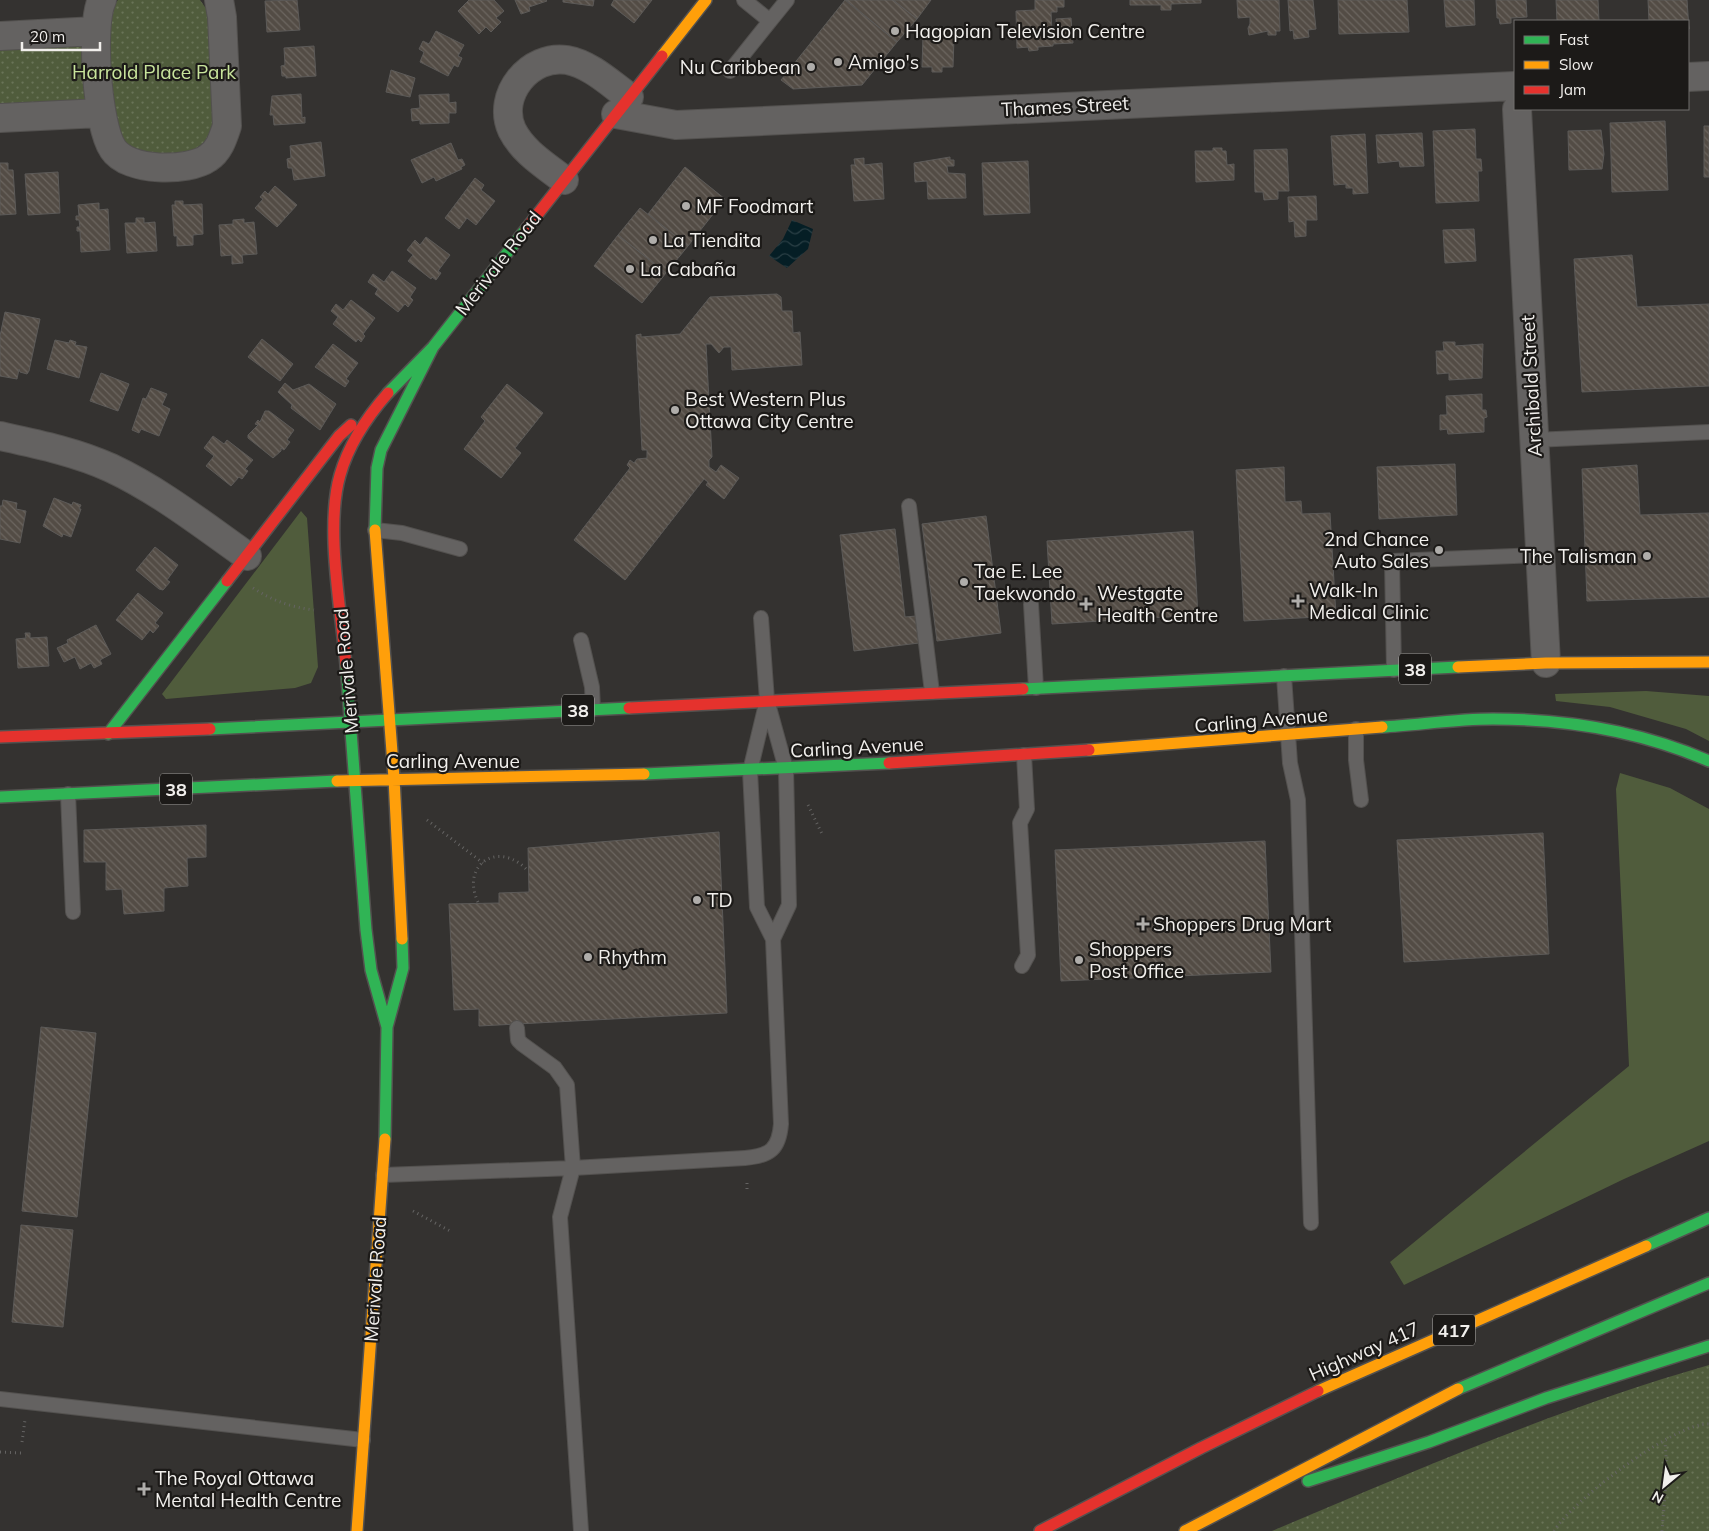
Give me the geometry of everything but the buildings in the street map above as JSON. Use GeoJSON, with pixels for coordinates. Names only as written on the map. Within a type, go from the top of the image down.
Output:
{"type":"FeatureCollection","features":[{"type":"Feature","properties":{"kind":"main road","name":"Merivale Road"},"geometry":{"type":"LineString","coordinates":[[387,1027],[371,970],[353,780],[351,722],[333,509],[340,468],[354,437],[387,391],[432,347],[706,0]]}},
{"type":"Feature","properties":{"kind":"main road","name":"Merivale Road"},"geometry":{"type":"LineString","coordinates":[[358,1531],[387,1113],[387,1027],[403,968],[394,778],[375,530],[377,468],[381,450],[432,347]]}},
{"type":"Feature","properties":{"kind":"main road"},"geometry":{"type":"LineString","coordinates":[[108,734],[339,436],[387,391]]}},
{"type":"Feature","properties":{"kind":"main road","name":"38"},"geometry":{"type":"LineString","coordinates":[[0,737],[108,734],[1546,663],[1709,662]]}},
{"type":"Feature","properties":{"kind":"main road","name":"Carling Avenue"},"geometry":{"type":"LineString","coordinates":[[0,797],[394,778],[522,778],[750,771],[1024,755],[1491,720],[1560,721],[1597,725],[1661,741],[1709,761]]}},
{"type":"Feature","properties":{"kind":"main road","name":"Highway 417"},"geometry":{"type":"LineString","coordinates":[[1040,1531],[1202,1447],[1316,1392],[1709,1218]]}},
{"type":"Feature","properties":{"kind":"main road"},"geometry":{"type":"LineString","coordinates":[[1186,1531],[1466,1385],[1709,1283]]}},
{"type":"Feature","properties":{"kind":"main road"},"geometry":{"type":"LineString","coordinates":[[1240,1503],[1429,1442],[1546,1398],[1709,1346]]}},
{"type":"Feature","properties":{"kind":"street"},"geometry":{"type":"LineString","coordinates":[[102,0],[98,8],[96,31],[100,113],[113,149],[121,158],[132,164],[145,167],[201,163],[218,148],[227,126],[222,17],[219,0]]}},
{"type":"Feature","properties":{"kind":"street"},"geometry":{"type":"LineString","coordinates":[[0,36],[96,31]]}},
{"type":"Feature","properties":{"kind":"street"},"geometry":{"type":"LineString","coordinates":[[564,180],[531,155],[519,142],[512,128],[508,114],[508,100],[521,77],[542,61],[567,60],[594,72],[623,105]]}},
{"type":"Feature","properties":{"kind":"street"},"geometry":{"type":"LineString","coordinates":[[1689,77],[1709,76]]}},
{"type":"Feature","properties":{"kind":"street","name":"Thames Street"},"geometry":{"type":"LineString","coordinates":[[623,105],[656,124],[676,126],[1514,86]]}},
{"type":"Feature","properties":{"kind":"street","name":"Archibald Street"},"geometry":{"type":"LineString","coordinates":[[1517,110],[1546,663]]}},
{"type":"Feature","properties":{"kind":"street"},"geometry":{"type":"LineString","coordinates":[[0,118],[100,113]]}},
{"type":"Feature","properties":{"kind":"street"},"geometry":{"type":"LineString","coordinates":[[0,436],[76,455],[110,468],[173,504],[247,556]]}},
{"type":"Feature","properties":{"kind":"lane"},"geometry":{"type":"LineString","coordinates":[[744,0],[770,21]]}},
{"type":"Feature","properties":{"kind":"lane"},"geometry":{"type":"LineString","coordinates":[[730,71],[787,0]]}},
{"type":"Feature","properties":{"kind":"lane"},"geometry":{"type":"LineString","coordinates":[[1534,440],[1709,432]]}},
{"type":"Feature","properties":{"kind":"lane"},"geometry":{"type":"LineString","coordinates":[[909,506],[932,692]]}},
{"type":"Feature","properties":{"kind":"lane"},"geometry":{"type":"LineString","coordinates":[[375,530],[402,533],[460,549]]}},
{"type":"Feature","properties":{"kind":"lane"},"geometry":{"type":"LineString","coordinates":[[1394,670],[1392,561],[1540,555]]}},
{"type":"Feature","properties":{"kind":"lane"},"geometry":{"type":"LineString","coordinates":[[1031,604],[1036,688]]}},
{"type":"Feature","properties":{"kind":"lane"},"geometry":{"type":"LineString","coordinates":[[761,618],[767,700],[786,769],[789,905],[773,939]]}},
{"type":"Feature","properties":{"kind":"lane"},"geometry":{"type":"LineString","coordinates":[[582,640],[592,687],[593,709]]}},
{"type":"Feature","properties":{"kind":"lane"},"geometry":{"type":"LineString","coordinates":[[1284,676],[1290,763],[1298,800],[1311,1223]]}},
{"type":"Feature","properties":{"kind":"lane"},"geometry":{"type":"LineString","coordinates":[[383,1175],[573,1168],[760,1157],[775,1146],[780,1137],[781,1124],[773,939],[757,907],[750,771],[767,700]]}},
{"type":"Feature","properties":{"kind":"lane"},"geometry":{"type":"LineString","coordinates":[[1356,729],[1356,760],[1360,800]]}},
{"type":"Feature","properties":{"kind":"lane"},"geometry":{"type":"LineString","coordinates":[[1022,966],[1028,955],[1020,824],[1028,809],[1024,755]]}},
{"type":"Feature","properties":{"kind":"lane"},"geometry":{"type":"LineString","coordinates":[[68,794],[73,912]]}},
{"type":"Feature","properties":{"kind":"lane"},"geometry":{"type":"LineString","coordinates":[[516,1028],[518,1040],[555,1068],[567,1085],[573,1168],[560,1217],[581,1531]]}},
{"type":"Feature","properties":{"kind":"lane"},"geometry":{"type":"LineString","coordinates":[[0,1399],[363,1440]]}},
{"type":"Feature","properties":{"kind":"path"},"geometry":{"type":"LineString","coordinates":[[251,587],[275,602],[295,608],[320,611]]}},
{"type":"Feature","properties":{"kind":"path"},"geometry":{"type":"LineString","coordinates":[[806,803],[822,834]]}},
{"type":"Feature","properties":{"kind":"path"},"geometry":{"type":"LineString","coordinates":[[427,820],[483,863]]}},
{"type":"Feature","properties":{"kind":"path"},"geometry":{"type":"LineString","coordinates":[[478,902],[473,888],[473,879],[483,863],[491,858],[509,857],[518,861],[527,870]]}},
{"type":"Feature","properties":{"kind":"path"},"geometry":{"type":"LineString","coordinates":[[747,1182],[747,1189]]}},
{"type":"Feature","properties":{"kind":"path"},"geometry":{"type":"LineString","coordinates":[[413,1211],[452,1232]]}},
{"type":"Feature","properties":{"kind":"path"},"geometry":{"type":"LineString","coordinates":[[22,1442],[26,1412]]}},
{"type":"Feature","properties":{"kind":"path"},"geometry":{"type":"LineString","coordinates":[[1554,1531],[1570,1511],[1602,1482],[1665,1441],[1701,1424],[1709,1424]]}},
{"type":"Feature","properties":{"kind":"path"},"geometry":{"type":"LineString","coordinates":[[1662,1531],[1667,1471],[1665,1441]]}},
{"type":"Feature","properties":{"kind":"path"},"geometry":{"type":"LineString","coordinates":[[0,1452],[21,1453]]}},
{"type":"Feature","properties":{"kind":"green space","name":"Harrold Place Park"},"geometry":{"type":"Polygon","coordinates":[[[118,0],[200,0],[210,14],[216,120],[208,139],[193,151],[146,156],[125,147],[113,128],[0,113],[0,44],[104,39],[113,6],[118,0]]]}},
{"type":"Feature","properties":{"kind":"green space"},"geometry":{"type":"Polygon","coordinates":[[[301,511],[307,518],[318,667],[311,683],[295,688],[166,699],[162,694],[301,511]]]}},
{"type":"Feature","properties":{"kind":"green space"},"geometry":{"type":"Polygon","coordinates":[[[1646,691],[1709,696],[1709,741],[1686,729],[1610,707],[1556,701],[1555,694],[1646,691]]]}},
{"type":"Feature","properties":{"kind":"green space"},"geometry":{"type":"Polygon","coordinates":[[[1620,773],[1670,788],[1709,809],[1709,1141],[1624,1179],[1404,1285],[1390,1262],[1629,1066],[1616,789],[1620,773]]]}},
{"type":"Feature","properties":{"kind":"green space"},"geometry":{"type":"Polygon","coordinates":[[[1709,1365],[1709,1531],[1272,1531],[1434,1463],[1543,1420],[1598,1400],[1709,1365]]]}},
{"type":"Feature","properties":{"kind":"water"},"geometry":{"type":"Polygon","coordinates":[[[792,220],[813,229],[808,249],[787,268],[769,256],[783,239],[792,220]]]}},
{"type":"Feature","properties":{"kind":"traffic: fast"},"geometry":{"type":"LineString","coordinates":[[388,393],[433,347],[526,229]]}},
{"type":"Feature","properties":{"kind":"traffic: fast"},"geometry":{"type":"LineString","coordinates":[[375,530],[377,468],[381,450],[433,347]]}},
{"type":"Feature","properties":{"kind":"traffic: fast"},"geometry":{"type":"LineString","coordinates":[[108,734],[227,581]]}},
{"type":"Feature","properties":{"kind":"traffic: fast"},"geometry":{"type":"LineString","coordinates":[[346,665],[366,930],[371,970],[387,1027]]}},
{"type":"Feature","properties":{"kind":"traffic: fast"},"geometry":{"type":"LineString","coordinates":[[1023,689],[1458,667]]}},
{"type":"Feature","properties":{"kind":"traffic: fast"},"geometry":{"type":"LineString","coordinates":[[210,729],[629,708]]}},
{"type":"Feature","properties":{"kind":"traffic: fast"},"geometry":{"type":"LineString","coordinates":[[1382,727],[1479,719],[1549,721],[1576,724],[1630,735],[1657,742],[1709,761]]}},
{"type":"Feature","properties":{"kind":"traffic: fast"},"geometry":{"type":"LineString","coordinates":[[644,774],[889,763]]}},
{"type":"Feature","properties":{"kind":"traffic: fast"},"geometry":{"type":"LineString","coordinates":[[0,797],[337,781]]}},
{"type":"Feature","properties":{"kind":"traffic: fast"},"geometry":{"type":"LineString","coordinates":[[385,1139],[387,1027],[403,968],[402,939]]}},
{"type":"Feature","properties":{"kind":"traffic: fast"},"geometry":{"type":"LineString","coordinates":[[1646,1246],[1709,1218]]}},
{"type":"Feature","properties":{"kind":"traffic: fast"},"geometry":{"type":"LineString","coordinates":[[1458,1389],[1709,1283]]}},
{"type":"Feature","properties":{"kind":"traffic: fast"},"geometry":{"type":"LineString","coordinates":[[1308,1481],[1429,1442],[1546,1398],[1709,1346]]}},
{"type":"Feature","properties":{"kind":"traffic: slow"},"geometry":{"type":"LineString","coordinates":[[662,56],[706,0]]}},
{"type":"Feature","properties":{"kind":"traffic: slow"},"geometry":{"type":"LineString","coordinates":[[375,530],[394,778],[402,939]]}},
{"type":"Feature","properties":{"kind":"traffic: slow"},"geometry":{"type":"LineString","coordinates":[[1458,667],[1546,663],[1709,662]]}},
{"type":"Feature","properties":{"kind":"traffic: slow"},"geometry":{"type":"LineString","coordinates":[[1089,750],[1382,727]]}},
{"type":"Feature","properties":{"kind":"traffic: slow"},"geometry":{"type":"LineString","coordinates":[[337,781],[644,774]]}},
{"type":"Feature","properties":{"kind":"traffic: slow"},"geometry":{"type":"LineString","coordinates":[[357,1531],[385,1139]]}},
{"type":"Feature","properties":{"kind":"traffic: slow"},"geometry":{"type":"LineString","coordinates":[[1318,1391],[1646,1246]]}},
{"type":"Feature","properties":{"kind":"traffic: slow"},"geometry":{"type":"LineString","coordinates":[[1185,1531],[1458,1389]]}},
{"type":"Feature","properties":{"kind":"traffic: jam"},"geometry":{"type":"LineString","coordinates":[[526,229],[662,56]]}},
{"type":"Feature","properties":{"kind":"traffic: jam"},"geometry":{"type":"LineString","coordinates":[[346,665],[334,543],[336,496],[340,475],[348,452],[366,421],[388,393]]}},
{"type":"Feature","properties":{"kind":"traffic: jam"},"geometry":{"type":"LineString","coordinates":[[227,581],[339,436],[351,425]]}},
{"type":"Feature","properties":{"kind":"traffic: jam"},"geometry":{"type":"LineString","coordinates":[[629,708],[1023,689]]}},
{"type":"Feature","properties":{"kind":"traffic: jam"},"geometry":{"type":"LineString","coordinates":[[0,737],[210,729]]}},
{"type":"Feature","properties":{"kind":"traffic: jam"},"geometry":{"type":"LineString","coordinates":[[889,763],[1089,750]]}},
{"type":"Feature","properties":{"kind":"traffic: jam"},"geometry":{"type":"LineString","coordinates":[[1040,1531],[1201,1448],[1318,1391]]}},
{"type":"Feature","properties":{"kind":"place","name":"Hagopian Television Centre"},"geometry":{"type":"Point","coordinates":[895,31]}},
{"type":"Feature","properties":{"kind":"place","name":"Amigo's"},"geometry":{"type":"Point","coordinates":[838,62]}},
{"type":"Feature","properties":{"kind":"place","name":"Nu Caribbean"},"geometry":{"type":"Point","coordinates":[811,67]}},
{"type":"Feature","properties":{"kind":"place","name":"MF Foodmart"},"geometry":{"type":"Point","coordinates":[686,206]}},
{"type":"Feature","properties":{"kind":"place","name":"La Tiendita"},"geometry":{"type":"Point","coordinates":[653,240]}},
{"type":"Feature","properties":{"kind":"place","name":"La Cabaña"},"geometry":{"type":"Point","coordinates":[630,269]}},
{"type":"Feature","properties":{"kind":"place","name":"Best Western Plus Ottawa City Centre"},"geometry":{"type":"Point","coordinates":[675,410]}},
{"type":"Feature","properties":{"kind":"place","name":"2nd Chance Auto Sales"},"geometry":{"type":"Point","coordinates":[1439,550]}},
{"type":"Feature","properties":{"kind":"place","name":"The Talisman"},"geometry":{"type":"Point","coordinates":[1647,556]}},
{"type":"Feature","properties":{"kind":"place","name":"Tae E. Lee Taekwondo"},"geometry":{"type":"Point","coordinates":[964,582]}},
{"type":"Feature","properties":{"kind":"place","name":"Walk-In Medical Clinic"},"geometry":{"type":"Point","coordinates":[1298,601]}},
{"type":"Feature","properties":{"kind":"place","name":"Westgate Health Centre"},"geometry":{"type":"Point","coordinates":[1086,604]}},
{"type":"Feature","properties":{"kind":"place","name":"TD"},"geometry":{"type":"Point","coordinates":[697,900]}},
{"type":"Feature","properties":{"kind":"place","name":"Shoppers Drug Mart"},"geometry":{"type":"Point","coordinates":[1143,924]}},
{"type":"Feature","properties":{"kind":"place","name":"Rhythm"},"geometry":{"type":"Point","coordinates":[588,957]}},
{"type":"Feature","properties":{"kind":"place","name":"Shoppers Post Office"},"geometry":{"type":"Point","coordinates":[1079,960]}},
{"type":"Feature","properties":{"kind":"place","name":"The Royal Ottawa Mental Health Centre"},"geometry":{"type":"Point","coordinates":[144,1489]}}]}
